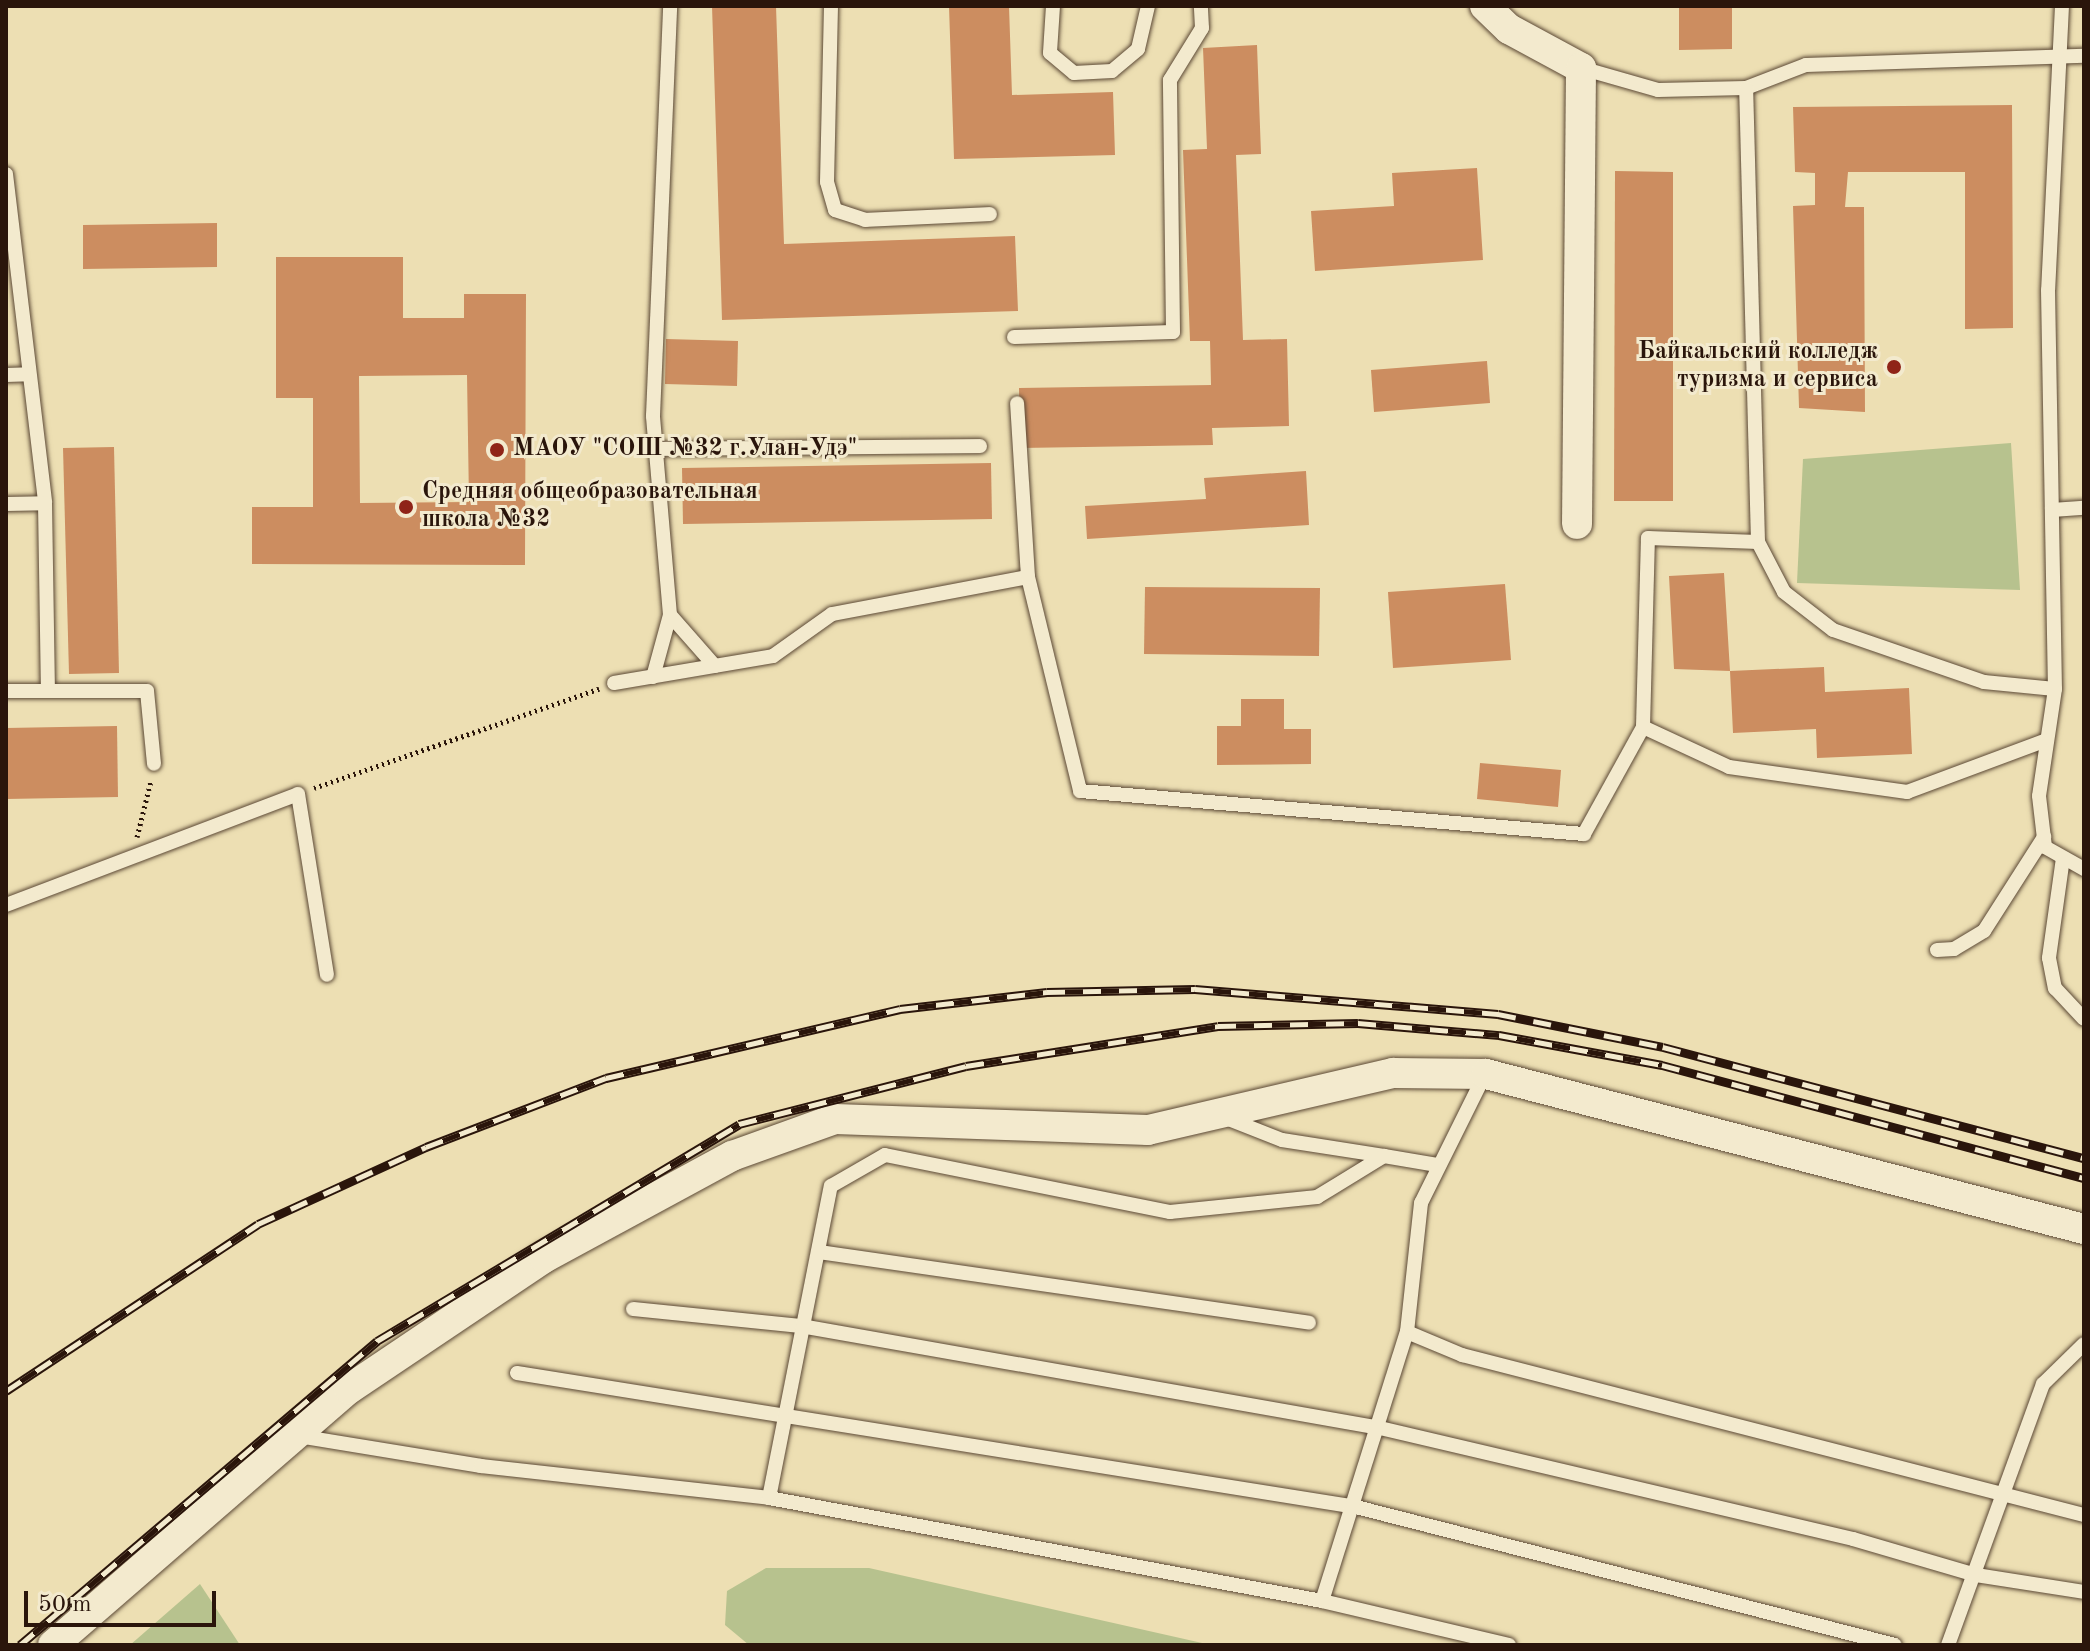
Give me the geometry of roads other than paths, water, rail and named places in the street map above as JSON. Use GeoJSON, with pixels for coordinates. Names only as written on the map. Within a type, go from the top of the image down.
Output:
{"type":"FeatureCollection","features":[{"type":"Feature","properties":{"kind":"street"},"geometry":{"type":"LineString","coordinates":[[1485,6],[1509,29],[1581,68],[1577,524]]}},
{"type":"Feature","properties":{"kind":"street"},"geometry":{"type":"LineString","coordinates":[[53,1645],[349,1389],[544,1258],[776,1136],[835,1119],[1090,1132],[1218,1115],[1393,1073],[1486,1074],[2084,1229]]}},
{"type":"Feature","properties":{"kind":"lane"},"geometry":{"type":"LineString","coordinates":[[653,677],[670,615],[656,449],[655,284],[670,6]]}},
{"type":"Feature","properties":{"kind":"lane"},"geometry":{"type":"LineString","coordinates":[[831,6],[827,182],[835,210],[865,220],[990,214]]}},
{"type":"Feature","properties":{"kind":"lane"},"geometry":{"type":"LineString","coordinates":[[1053,6],[1050,53],[1074,73],[1112,71],[1138,49],[1148,6]]}},
{"type":"Feature","properties":{"kind":"lane"},"geometry":{"type":"LineString","coordinates":[[1014,337],[1173,332],[1170,80],[1202,28],[1201,6]]}},
{"type":"Feature","properties":{"kind":"lane"},"geometry":{"type":"LineString","coordinates":[[2062,6],[2065,57],[2048,290],[2055,689],[2039,796],[2045,847],[2084,869]]}},
{"type":"Feature","properties":{"kind":"lane"},"geometry":{"type":"LineString","coordinates":[[1581,68],[1658,90],[1746,88],[1806,65],[2084,56]]}},
{"type":"Feature","properties":{"kind":"lane"},"geometry":{"type":"LineString","coordinates":[[1746,88],[1758,542],[1784,592],[1833,630],[1984,682],[2055,689]]}},
{"type":"Feature","properties":{"kind":"lane"},"geometry":{"type":"LineString","coordinates":[[6,174],[45,503],[48,691]]}},
{"type":"Feature","properties":{"kind":"lane"},"geometry":{"type":"LineString","coordinates":[[6,375],[29,374]]}},
{"type":"Feature","properties":{"kind":"lane"},"geometry":{"type":"LineString","coordinates":[[1017,403],[1028,577],[1080,791],[1584,834],[1643,727],[1648,538],[1758,542]]}},
{"type":"Feature","properties":{"kind":"lane"},"geometry":{"type":"LineString","coordinates":[[656,449],[980,446]]}},
{"type":"Feature","properties":{"kind":"lane"},"geometry":{"type":"LineString","coordinates":[[6,504],[45,503]]}},
{"type":"Feature","properties":{"kind":"lane"},"geometry":{"type":"LineString","coordinates":[[2052,510],[2084,508]]}},
{"type":"Feature","properties":{"kind":"lane"},"geometry":{"type":"LineString","coordinates":[[614,683],[773,656],[832,614],[1028,577]]}},
{"type":"Feature","properties":{"kind":"lane"},"geometry":{"type":"LineString","coordinates":[[670,615],[715,666]]}},
{"type":"Feature","properties":{"kind":"lane"},"geometry":{"type":"LineString","coordinates":[[6,691],[147,691],[154,764]]}},
{"type":"Feature","properties":{"kind":"lane"},"geometry":{"type":"LineString","coordinates":[[1643,727],[1729,767],[1907,792],[2047,740]]}},
{"type":"Feature","properties":{"kind":"lane"},"geometry":{"type":"LineString","coordinates":[[6,905],[298,794],[327,975]]}},
{"type":"Feature","properties":{"kind":"lane"},"geometry":{"type":"LineString","coordinates":[[1937,950],[1954,949],[1984,931],[2044,837]]}},
{"type":"Feature","properties":{"kind":"lane"},"geometry":{"type":"LineString","coordinates":[[2063,858],[2049,958],[2055,988],[2084,1019]]}},
{"type":"Feature","properties":{"kind":"lane"},"geometry":{"type":"LineString","coordinates":[[1322,1601],[1356,1507],[1407,1332],[1421,1203],[1437,1165],[1486,1074]]}},
{"type":"Feature","properties":{"kind":"lane"},"geometry":{"type":"LineString","coordinates":[[1218,1115],[1282,1140],[1437,1165]]}},
{"type":"Feature","properties":{"kind":"lane"},"geometry":{"type":"LineString","coordinates":[[769,1498],[831,1186],[885,1155],[1170,1212],[1317,1197],[1384,1156]]}},
{"type":"Feature","properties":{"kind":"lane"},"geometry":{"type":"LineString","coordinates":[[819,1252],[1309,1323]]}},
{"type":"Feature","properties":{"kind":"lane"},"geometry":{"type":"LineString","coordinates":[[633,1309],[801,1326],[1380,1428],[1853,1539],[1976,1575],[2084,1592]]}},
{"type":"Feature","properties":{"kind":"lane"},"geometry":{"type":"LineString","coordinates":[[1407,1332],[1462,1355],[2084,1515]]}},
{"type":"Feature","properties":{"kind":"lane"},"geometry":{"type":"LineString","coordinates":[[1948,1645],[2043,1384],[2084,1344]]}},
{"type":"Feature","properties":{"kind":"lane"},"geometry":{"type":"LineString","coordinates":[[517,1373],[785,1411],[1356,1507],[1895,1645]]}},
{"type":"Feature","properties":{"kind":"lane"},"geometry":{"type":"LineString","coordinates":[[293,1436],[481,1466],[769,1498],[1322,1601],[1509,1645]]}},
{"type":"Feature","properties":{"kind":"railway"},"geometry":{"type":"LineString","coordinates":[[6,1391],[258,1224],[426,1147],[606,1078],[900,1009],[1047,992],[1195,989],[1498,1014],[1663,1047],[2084,1158]]}},
{"type":"Feature","properties":{"kind":"railway"},"geometry":{"type":"LineString","coordinates":[[20,1645],[377,1341],[739,1124],[966,1066],[1218,1026],[1358,1023],[1499,1035],[1662,1065],[2084,1178]]}},
{"type":"Feature","properties":{"kind":"place","name":"Байкальский колледж туризма и сервиса"},"geometry":{"type":"Point","coordinates":[1894,367]}},
{"type":"Feature","properties":{"kind":"place","name":"МАОУ \"СОШ №32 г.Улан-Удэ\""},"geometry":{"type":"Point","coordinates":[497,450]}},
{"type":"Feature","properties":{"kind":"place","name":"Средняя общеобразовательная школа №32"},"geometry":{"type":"Point","coordinates":[406,507]}}]}
